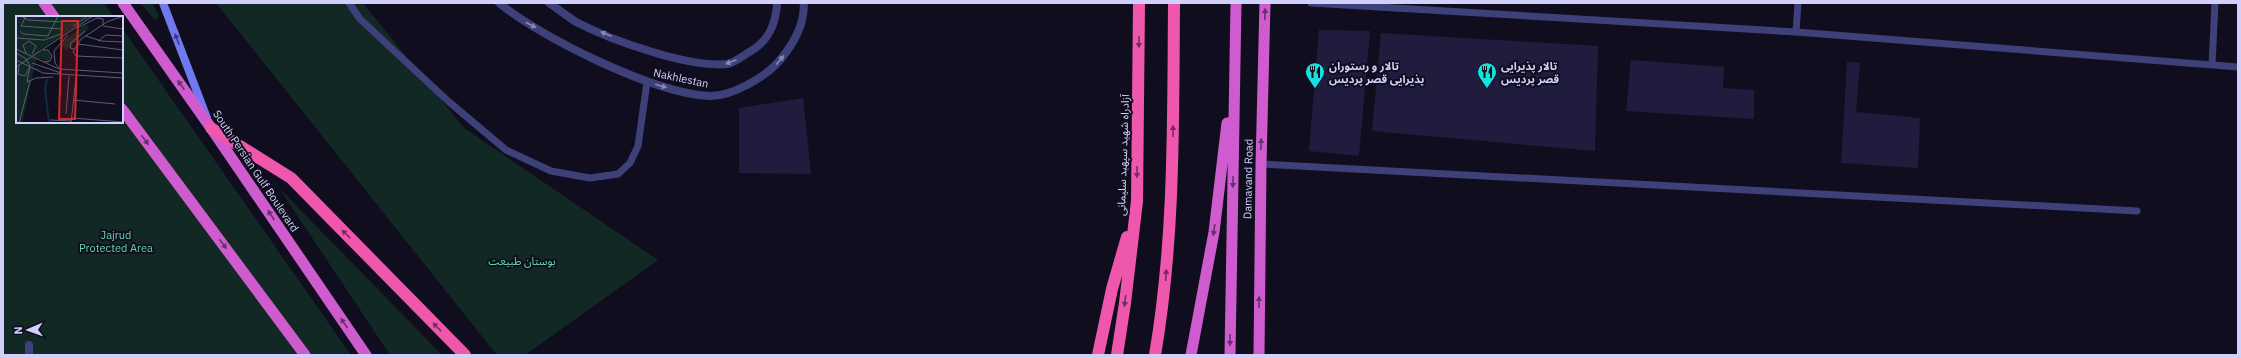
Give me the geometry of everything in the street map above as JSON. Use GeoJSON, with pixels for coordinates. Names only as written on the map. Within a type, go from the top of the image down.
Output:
{"type":"FeatureCollection","features":[{"type":"Feature","properties":{"kind":"highway"},"geometry":{"type":"LineString","coordinates":[[44,3],[53,16]]}},
{"type":"Feature","properties":{"kind":"highway","name":"South Persian Gulf Boulevard"},"geometry":{"type":"LineString","coordinates":[[123,3],[211,128],[366,355]]}},
{"type":"Feature","properties":{"kind":"highway","name":"آزادراه شهید سپهبد سلیمانی"},"geometry":{"type":"LineString","coordinates":[[1117,355],[1125,303],[1137,201],[1139,3]]}},
{"type":"Feature","properties":{"kind":"highway"},"geometry":{"type":"LineString","coordinates":[[1155,355],[1164,301],[1172,195],[1174,3]]}},
{"type":"Feature","properties":{"kind":"highway","name":"Damavand Road"},"geometry":{"type":"LineString","coordinates":[[1230,355],[1236,3]]}},
{"type":"Feature","properties":{"kind":"highway","name":"Damavand Road"},"geometry":{"type":"LineString","coordinates":[[1259,355],[1261,164],[1265,3]]}},
{"type":"Feature","properties":{"kind":"highway"},"geometry":{"type":"LineString","coordinates":[[1191,355],[1214,232],[1234,67]]}},
{"type":"Feature","properties":{"kind":"highway"},"geometry":{"type":"LineString","coordinates":[[123,110],[305,355]]}},
{"type":"Feature","properties":{"kind":"highway"},"geometry":{"type":"LineString","coordinates":[[211,128],[291,178],[465,355]]}},
{"type":"Feature","properties":{"kind":"highway"},"geometry":{"type":"LineString","coordinates":[[1098,355],[1112,289],[1137,201]]}},
{"type":"Feature","properties":{"kind":"highway"},"geometry":{"type":"LineString","coordinates":[[1259,322],[1263,355]]}},
{"type":"Feature","properties":{"kind":"main road"},"geometry":{"type":"LineString","coordinates":[[163,3],[211,128]]}},
{"type":"Feature","properties":{"kind":"street","name":"Nakhlestan"},"geometry":{"type":"LineString","coordinates":[[499,3],[517,18],[542,32],[647,82],[676,90],[710,96],[740,88],[772,70],[794,44],[804,17],[804,3]]}},
{"type":"Feature","properties":{"kind":"street","name":"Nakhlestan"},"geometry":{"type":"LineString","coordinates":[[549,3],[576,22],[634,46],[702,64],[729,64],[755,48],[770,34],[777,14],[777,3]]}},
{"type":"Feature","properties":{"kind":"street"},"geometry":{"type":"LineString","coordinates":[[29,345],[29,355]]}},
{"type":"Feature","properties":{"kind":"lane"},"geometry":{"type":"LineString","coordinates":[[349,3],[366,24],[448,100],[506,150],[551,171],[590,178],[618,174],[630,163],[638,146],[647,82]]}},
{"type":"Feature","properties":{"kind":"lane"},"geometry":{"type":"LineString","coordinates":[[1311,3],[1796,32],[2238,67]]}},
{"type":"Feature","properties":{"kind":"lane"},"geometry":{"type":"LineString","coordinates":[[1796,32],[1798,3]]}},
{"type":"Feature","properties":{"kind":"lane"},"geometry":{"type":"LineString","coordinates":[[2212,65],[2215,3]]}},
{"type":"Feature","properties":{"kind":"lane"},"geometry":{"type":"LineString","coordinates":[[1261,164],[2137,210]]}},
{"type":"Feature","properties":{"kind":"green space","name":"Jajrud Protected Area"},"geometry":{"type":"Polygon","coordinates":[[[3,3],[104,3],[113,16],[16,16],[16,123],[123,123],[123,29],[351,355],[3,355],[3,3]]]}},
{"type":"Feature","properties":{"kind":"green space"},"geometry":{"type":"Polygon","coordinates":[[[140,3],[152,3],[159,16],[156,21],[140,3]]]}},
{"type":"Feature","properties":{"kind":"green space","name":"بوستان طبیعت"},"geometry":{"type":"Polygon","coordinates":[[[216,3],[363,3],[464,128],[658,260],[525,355],[497,355],[216,3]]]}},
{"type":"Feature","properties":{"kind":"green space"},"geometry":{"type":"Polygon","coordinates":[[[279,188],[442,355],[390,355],[279,188]]]}},
{"type":"Feature","properties":{"kind":"building"},"geometry":{"type":"Polygon","coordinates":[[[1319,30],[1370,31],[1359,156],[1309,151],[1319,30]]]}},
{"type":"Feature","properties":{"kind":"building","name":"تالار پذیرایی قصر پردیس"},"geometry":{"type":"Polygon","coordinates":[[[1381,33],[1598,46],[1595,151],[1372,131],[1381,33]]]}},
{"type":"Feature","properties":{"kind":"building"},"geometry":{"type":"Polygon","coordinates":[[[1631,60],[1724,67],[1723,88],[1754,90],[1754,119],[1626,111],[1631,60]]]}},
{"type":"Feature","properties":{"kind":"building"},"geometry":{"type":"Polygon","coordinates":[[[1847,62],[1860,63],[1856,112],[1920,118],[1918,168],[1841,163],[1847,62]]]}},
{"type":"Feature","properties":{"kind":"building"},"geometry":{"type":"Polygon","coordinates":[[[803,98],[811,174],[739,173],[739,108],[803,98]]]}},
{"type":"Feature","properties":{"kind":"place","name":"تالار و رستوران پذیرایی قصر پردیس"},"geometry":{"type":"Point","coordinates":[1315,89]}},
{"type":"Feature","properties":{"kind":"place","name":"تالار پذیرایی قصر پردیس"},"geometry":{"type":"Point","coordinates":[1487,89]}}]}
